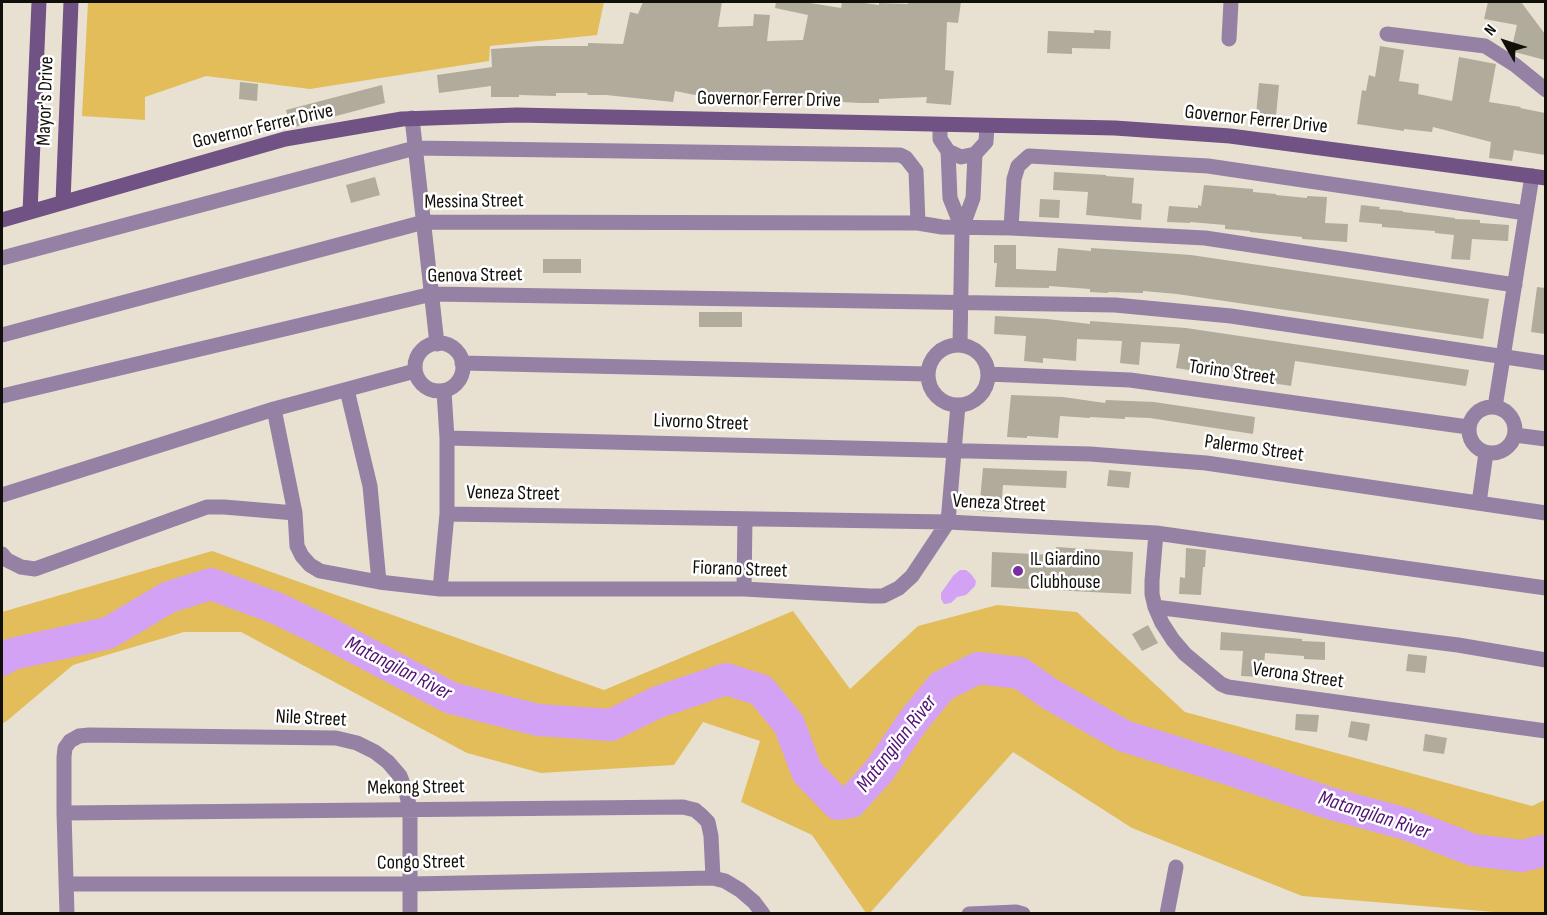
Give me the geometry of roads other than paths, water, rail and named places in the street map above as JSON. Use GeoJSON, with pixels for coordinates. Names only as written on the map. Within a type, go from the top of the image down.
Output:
{"type":"FeatureCollection","features":[{"type":"Feature","properties":{"kind":"main road","name":"Mayor's Drive"},"geometry":{"type":"LineString","coordinates":[[30,212],[39,2]]}},
{"type":"Feature","properties":{"kind":"main road","name":"Mayor's Drive"},"geometry":{"type":"LineString","coordinates":[[63,202],[71,2]]}},
{"type":"Feature","properties":{"kind":"main road","name":"Governor Ferrer Drive"},"geometry":{"type":"LineString","coordinates":[[2,220],[285,139],[402,119],[517,115],[1115,128],[1230,136],[1539,177]]}},
{"type":"Feature","properties":{"kind":"street"},"geometry":{"type":"LineString","coordinates":[[1229,39],[1231,2]]}},
{"type":"Feature","properties":{"kind":"street"},"geometry":{"type":"LineString","coordinates":[[1387,34],[1485,46],[1515,65],[1545,90]]}},
{"type":"Feature","properties":{"kind":"street"},"geometry":{"type":"LineString","coordinates":[[412,118],[437,344]]}},
{"type":"Feature","properties":{"kind":"street"},"geometry":{"type":"LineString","coordinates":[[940,125],[940,139],[948,152],[950,198],[962,228]]}},
{"type":"Feature","properties":{"kind":"street"},"geometry":{"type":"LineString","coordinates":[[948,152],[961,157],[975,154],[986,142],[987,126]]}},
{"type":"Feature","properties":{"kind":"street"},"geometry":{"type":"LineString","coordinates":[[2,258],[415,148],[900,155],[906,158],[916,171],[918,223]]}},
{"type":"Feature","properties":{"kind":"street"},"geometry":{"type":"LineString","coordinates":[[960,345],[962,228],[973,198],[975,154]]}},
{"type":"Feature","properties":{"kind":"street"},"geometry":{"type":"LineString","coordinates":[[1011,228],[1017,166],[1029,156],[1208,166],[1526,213]]}},
{"type":"Feature","properties":{"kind":"street"},"geometry":{"type":"LineString","coordinates":[[1495,407],[1526,213],[1539,177]]}},
{"type":"Feature","properties":{"kind":"street","name":"Messina Street"},"geometry":{"type":"LineString","coordinates":[[2,335],[424,222],[918,223],[942,227],[1011,228],[1205,238],[1515,285]]}},
{"type":"Feature","properties":{"kind":"street","name":"Genova Street"},"geometry":{"type":"LineString","coordinates":[[2,396],[432,294],[1115,305],[1219,315],[1545,363]]}},
{"type":"Feature","properties":{"kind":"street"},"geometry":{"type":"LineString","coordinates":[[430,345],[451,346],[462,363],[459,381],[444,391],[435,391],[422,384],[415,371],[418,356],[430,345]]}},
{"type":"Feature","properties":{"kind":"street"},"geometry":{"type":"LineString","coordinates":[[960,345],[980,354],[986,364],[988,374],[986,386],[979,396],[969,403],[958,405],[936,396],[930,386],[928,374],[931,362],[938,352],[960,345]]}},
{"type":"Feature","properties":{"kind":"street"},"geometry":{"type":"LineString","coordinates":[[462,363],[928,374]]}},
{"type":"Feature","properties":{"kind":"street"},"geometry":{"type":"LineString","coordinates":[[2,495],[274,409],[415,371]]}},
{"type":"Feature","properties":{"kind":"street","name":"Torino Street"},"geometry":{"type":"LineString","coordinates":[[988,374],[1130,380],[1468,427]]}},
{"type":"Feature","properties":{"kind":"street"},"geometry":{"type":"LineString","coordinates":[[347,390],[370,486],[379,582]]}},
{"type":"Feature","properties":{"kind":"street"},"geometry":{"type":"LineString","coordinates":[[440,589],[447,514],[447,438],[444,391]]}},
{"type":"Feature","properties":{"kind":"street","name":"Fiorano Street"},"geometry":{"type":"LineString","coordinates":[[274,409],[295,513],[297,546],[310,565],[320,571],[379,582],[440,589],[744,589],[884,596],[899,588],[912,576],[948,522],[958,405]]}},
{"type":"Feature","properties":{"kind":"street"},"geometry":{"type":"LineString","coordinates":[[1495,407],[1511,417],[1514,422],[1515,435],[1504,450],[1499,453],[1486,453],[1474,446],[1468,427],[1478,411],[1495,407]]}},
{"type":"Feature","properties":{"kind":"street"},"geometry":{"type":"LineString","coordinates":[[1515,435],[1545,440]]}},
{"type":"Feature","properties":{"kind":"street","name":"Livorno Street"},"geometry":{"type":"LineString","coordinates":[[447,438],[954,451]]}},
{"type":"Feature","properties":{"kind":"street","name":"Palermo Street"},"geometry":{"type":"LineString","coordinates":[[954,451],[1090,454],[1206,463],[1545,513]]}},
{"type":"Feature","properties":{"kind":"street"},"geometry":{"type":"LineString","coordinates":[[1479,503],[1486,453]]}},
{"type":"Feature","properties":{"kind":"street"},"geometry":{"type":"LineString","coordinates":[[2,554],[7,560],[21,567],[35,569],[207,507],[295,513]]}},
{"type":"Feature","properties":{"kind":"street","name":"Veneza Street"},"geometry":{"type":"LineString","coordinates":[[447,514],[948,522],[1156,533],[1545,588]]}},
{"type":"Feature","properties":{"kind":"street"},"geometry":{"type":"LineString","coordinates":[[744,589],[745,519]]}},
{"type":"Feature","properties":{"kind":"street","name":"Verona Street"},"geometry":{"type":"LineString","coordinates":[[1156,533],[1152,594],[1162,623],[1185,654],[1213,679],[1228,687],[1545,731]]}},
{"type":"Feature","properties":{"kind":"street"},"geometry":{"type":"LineString","coordinates":[[1155,607],[1458,645],[1545,660]]}},
{"type":"Feature","properties":{"kind":"street","name":"Nile Street"},"geometry":{"type":"LineString","coordinates":[[63,813],[64,757],[70,741],[79,736],[336,738],[357,743],[388,762],[400,776],[406,792],[410,809],[410,914]]}},
{"type":"Feature","properties":{"kind":"street","name":"Mekong Street"},"geometry":{"type":"LineString","coordinates":[[63,813],[683,807],[695,810],[708,822],[713,878]]}},
{"type":"Feature","properties":{"kind":"street"},"geometry":{"type":"LineString","coordinates":[[63,813],[67,914]]}},
{"type":"Feature","properties":{"kind":"street"},"geometry":{"type":"LineString","coordinates":[[1167,914],[1176,867]]}},
{"type":"Feature","properties":{"kind":"street","name":"Congo Street"},"geometry":{"type":"LineString","coordinates":[[66,885],[411,884],[713,878],[725,881],[740,890],[754,902],[763,914]]}},
{"type":"Feature","properties":{"kind":"street"},"geometry":{"type":"LineString","coordinates":[[969,914],[1023,914]]}},
{"type":"Feature","properties":{"kind":"waterway","name":"Matangilan River"},"geometry":{"type":"LineString","coordinates":[[2,660],[12,654],[108,633],[169,597],[211,584],[276,608],[451,698],[538,720],[611,725],[658,702],[726,679],[761,690],[789,724],[807,772],[838,804],[851,802],[879,771],[914,720],[942,686],[978,668],[1020,673],[1050,694],[1124,736],[1329,803],[1406,824],[1473,850],[1522,856],[1546,850]]}},
{"type":"Feature","properties":{"kind":"place","name":"IL Giardino Clubhouse"},"geometry":{"type":"Point","coordinates":[1018,571]}}]}
